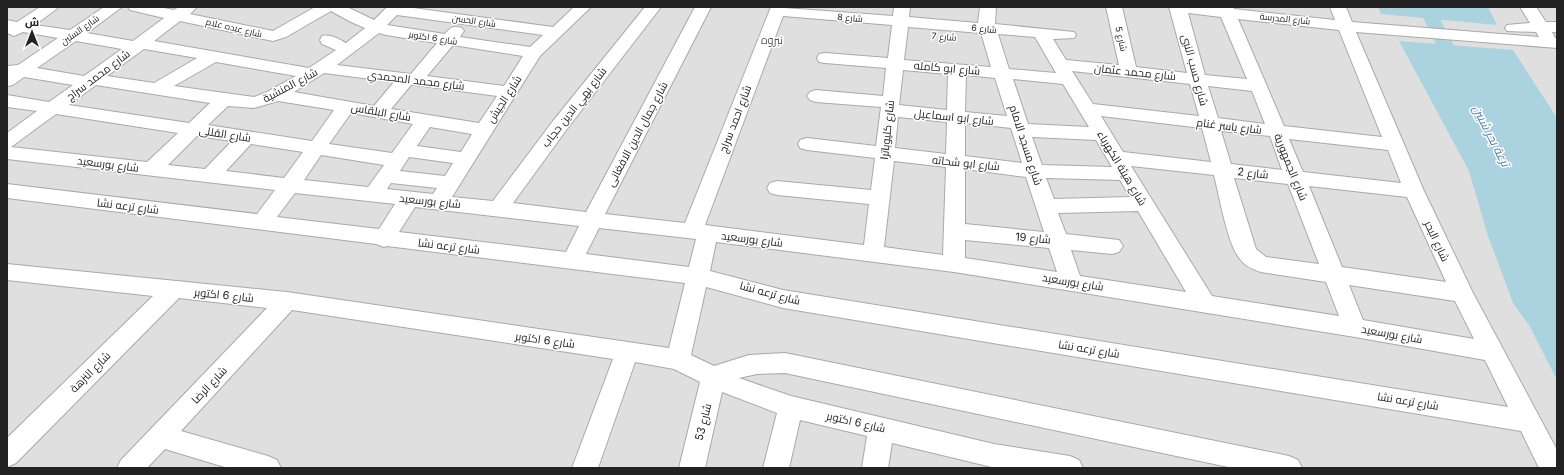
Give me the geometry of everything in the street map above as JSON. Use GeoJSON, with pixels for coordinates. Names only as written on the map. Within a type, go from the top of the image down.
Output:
{"type":"FeatureCollection","features":[{"type":"Feature","properties":{"kind":"street"},"geometry":{"type":"LineString","coordinates":[[12,30],[51,7]]}},
{"type":"Feature","properties":{"kind":"street","name":"شارع الستين"},"geometry":{"type":"LineString","coordinates":[[7,81],[14,70],[72,36],[114,7]]}},
{"type":"Feature","properties":{"kind":"street","name":"شارع عبده علام"},"geometry":{"type":"LineString","coordinates":[[136,7],[183,11],[273,36],[335,7]]}},
{"type":"Feature","properties":{"kind":"street","name":"شارع 6 اكتوبر"},"geometry":{"type":"LineString","coordinates":[[335,7],[376,27],[534,53]]}},
{"type":"Feature","properties":{"kind":"street"},"geometry":{"type":"LineString","coordinates":[[380,112],[448,40],[476,7]]}},
{"type":"Feature","properties":{"kind":"street"},"geometry":{"type":"LineString","coordinates":[[560,7],[582,8]]}},
{"type":"Feature","properties":{"kind":"street","name":"شارع بهي الدين حجاب"},"geometry":{"type":"LineString","coordinates":[[498,209],[560,125],[652,7]]}},
{"type":"Feature","properties":{"kind":"street","name":"شارع جمال الدين الافغانى"},"geometry":{"type":"LineString","coordinates":[[572,261],[703,7]]}},
{"type":"Feature","properties":{"kind":"street","name":"شارع مسجد الامام"},"geometry":{"type":"LineString","coordinates":[[988,7],[989,35],[1071,282]]}},
{"type":"Feature","properties":{"kind":"street","name":"شارع 5"},"geometry":{"type":"LineString","coordinates":[[1114,7],[1129,72]]}},
{"type":"Feature","properties":{"kind":"street","name":"شارع المدرسة"},"geometry":{"type":"LineString","coordinates":[[1177,7],[1342,16]]}},
{"type":"Feature","properties":{"kind":"street","name":"شارع حسب النبى"},"geometry":{"type":"LineString","coordinates":[[1177,7],[1244,249],[1248,255],[1261,264],[1334,274]]}},
{"type":"Feature","properties":{"kind":"street","name":"شارع المدرسة"},"geometry":{"type":"LineString","coordinates":[[1261,7],[1342,16]]}},
{"type":"Feature","properties":{"kind":"street"},"geometry":{"type":"LineString","coordinates":[[1528,7],[1555,46]]}},
{"type":"Feature","properties":{"kind":"street","name":"شارع الحسن"},"geometry":{"type":"LineString","coordinates":[[395,8],[465,20],[555,32]]}},
{"type":"Feature","properties":{"kind":"street","name":"شارع المنشية"},"geometry":{"type":"LineString","coordinates":[[14,70],[254,103],[262,102],[318,71],[348,50],[376,27],[395,8]]}},
{"type":"Feature","properties":{"kind":"street","name":"شارع الجيش"},"geometry":{"type":"LineString","coordinates":[[438,202],[534,53],[582,8]]}},
{"type":"Feature","properties":{"kind":"street","name":"شارع 8"},"geometry":{"type":"LineString","coordinates":[[778,9],[900,21]]}},
{"type":"Feature","properties":{"kind":"street","name":"شارع احمد سراج"},"geometry":{"type":"LineString","coordinates":[[678,360],[696,276],[700,232],[778,9]]}},
{"type":"Feature","properties":{"kind":"street","name":"شارع الجمهورية"},"geometry":{"type":"LineString","coordinates":[[1227,10],[1259,86],[1355,328]]}},
{"type":"Feature","properties":{"kind":"street","name":"شارع محمد سراج"},"geometry":{"type":"LineString","coordinates":[[7,142],[183,11]]}},
{"type":"Feature","properties":{"kind":"street"},"geometry":{"type":"LineString","coordinates":[[1342,16],[1372,24],[1520,34],[1555,46]]}},
{"type":"Feature","properties":{"kind":"street","name":"شارع البحر"},"geometry":{"type":"LineString","coordinates":[[1342,16],[1414,191],[1462,293],[1553,468]]}},
{"type":"Feature","properties":{"kind":"street","name":"شارع 7"},"geometry":{"type":"LineString","coordinates":[[900,21],[989,35]]}},
{"type":"Feature","properties":{"kind":"street","name":"شارع كليوباترا"},"geometry":{"type":"LineString","coordinates":[[873,254],[900,21]]}},
{"type":"Feature","properties":{"kind":"street"},"geometry":{"type":"LineString","coordinates":[[1520,34],[1541,27],[1557,27]]}},
{"type":"Feature","properties":{"kind":"street","name":"شارع محمد المحمدي"},"geometry":{"type":"LineString","coordinates":[[12,30],[72,36],[318,71],[410,79],[509,92]]}},
{"type":"Feature","properties":{"kind":"street","name":"شارع 6"},"geometry":{"type":"LineString","coordinates":[[989,35],[1041,33],[1068,35]]}},
{"type":"Feature","properties":{"kind":"street","name":"شارع هيئة الكهرباء"},"geometry":{"type":"LineString","coordinates":[[1041,33],[1204,303]]}},
{"type":"Feature","properties":{"kind":"street"},"geometry":{"type":"LineString","coordinates":[[328,40],[348,50]]}},
{"type":"Feature","properties":{"kind":"street"},"geometry":{"type":"LineString","coordinates":[[157,90],[213,56]]}},
{"type":"Feature","properties":{"kind":"street","name":"شارع ابو كامله"},"geometry":{"type":"LineString","coordinates":[[825,58],[1002,73],[1064,71]]}},
{"type":"Feature","properties":{"kind":"street"},"geometry":{"type":"LineString","coordinates":[[954,264],[957,69]]}},
{"type":"Feature","properties":{"kind":"street","name":"شارع محمد عثمان"},"geometry":{"type":"LineString","coordinates":[[1064,71],[1129,72],[1259,86]]}},
{"type":"Feature","properties":{"kind":"street","name":"شارع البلقاس"},"geometry":{"type":"LineString","coordinates":[[276,95],[485,130]]}},
{"type":"Feature","properties":{"kind":"street","name":"شارع ابو اسماعيل"},"geometry":{"type":"LineString","coordinates":[[816,96],[890,106],[1020,127],[1101,134]]}},
{"type":"Feature","properties":{"kind":"street"},"geometry":{"type":"LineString","coordinates":[[152,170],[224,99]]}},
{"type":"Feature","properties":{"kind":"street","name":"شارع القللى"},"geometry":{"type":"LineString","coordinates":[[7,101],[316,148],[395,162]]}},
{"type":"Feature","properties":{"kind":"street"},"geometry":{"type":"LineString","coordinates":[[262,223],[347,106]]}},
{"type":"Feature","properties":{"kind":"street","name":"شارع ياسر غنام"},"geometry":{"type":"LineString","coordinates":[[1087,109],[1395,145]]}},
{"type":"Feature","properties":{"kind":"street"},"geometry":{"type":"LineString","coordinates":[[373,195],[425,120]]}},
{"type":"Feature","properties":{"kind":"street"},"geometry":{"type":"LineString","coordinates":[[210,176],[246,138]]}},
{"type":"Feature","properties":{"kind":"street","name":"شارع ابو شحاته"},"geometry":{"type":"LineString","coordinates":[[807,144],[1034,171],[1126,174]]}},
{"type":"Feature","properties":{"kind":"street","name":"شارع بورسعيد"},"geometry":{"type":"LineString","coordinates":[[7,153],[700,232],[954,264],[1204,303],[1492,352]]}},
{"type":"Feature","properties":{"kind":"street","name":"شارع 2"},"geometry":{"type":"LineString","coordinates":[[1116,158],[1414,191]]}},
{"type":"Feature","properties":{"kind":"street"},"geometry":{"type":"LineString","coordinates":[[395,162],[466,159]]}},
{"type":"Feature","properties":{"kind":"street"},"geometry":{"type":"LineString","coordinates":[[395,162],[451,183]]}},
{"type":"Feature","properties":{"kind":"street"},"geometry":{"type":"LineString","coordinates":[[777,188],[879,198]]}},
{"type":"Feature","properties":{"kind":"street","name":"شارع ترعه نشا"},"geometry":{"type":"LineString","coordinates":[[7,191],[384,239],[696,276],[725,282],[783,299],[1529,421]]}},
{"type":"Feature","properties":{"kind":"street"},"geometry":{"type":"LineString","coordinates":[[384,239],[409,199]]}},
{"type":"Feature","properties":{"kind":"street"},"geometry":{"type":"LineString","coordinates":[[1046,206],[1144,204]]}},
{"type":"Feature","properties":{"kind":"street","name":"شارع 19"},"geometry":{"type":"LineString","coordinates":[[955,231],[1112,246]]}},
{"type":"Feature","properties":{"kind":"street","name":"شارع 6 اكتوبر"},"geometry":{"type":"LineString","coordinates":[[7,272],[287,302],[678,360],[735,387],[791,407],[881,428],[993,462],[1070,468]]}},
{"type":"Feature","properties":{"kind":"street"},"geometry":{"type":"LineString","coordinates":[[1334,274],[1462,293]]}},
{"type":"Feature","properties":{"kind":"street","name":"شارع النزهة"},"geometry":{"type":"LineString","coordinates":[[7,455],[173,290]]}},
{"type":"Feature","properties":{"kind":"street","name":"شارع الرضا"},"geometry":{"type":"LineString","coordinates":[[130,468],[287,302]]}},
{"type":"Feature","properties":{"kind":"street"},"geometry":{"type":"LineString","coordinates":[[585,468],[626,352]]}},
{"type":"Feature","properties":{"kind":"street"},"geometry":{"type":"LineString","coordinates":[[714,376],[744,366],[763,362],[785,363],[1289,468]]}},
{"type":"Feature","properties":{"kind":"street","name":"شارع 53"},"geometry":{"type":"LineString","coordinates":[[692,468],[714,376]]}},
{"type":"Feature","properties":{"kind":"street"},"geometry":{"type":"LineString","coordinates":[[776,468],[791,407]]}},
{"type":"Feature","properties":{"kind":"street"},"geometry":{"type":"LineString","coordinates":[[875,468],[881,428]]}},
{"type":"Feature","properties":{"kind":"street"},"geometry":{"type":"LineString","coordinates":[[160,436],[268,468]]}},
{"type":"Feature","properties":{"kind":"shaded area"},"geometry":{"type":"Polygon","coordinates":[[[7,7],[1557,7],[1557,468],[7,468],[7,7]]]}},
{"type":"Feature","properties":{"kind":"water"},"geometry":{"type":"Polygon","coordinates":[[[1378,7],[1488,7],[1497,25],[1381,14],[1378,7]]]}},
{"type":"Feature","properties":{"kind":"water"},"geometry":{"type":"Polygon","coordinates":[[[1399,41],[1513,50],[1557,118],[1557,380],[1529,325],[1513,303],[1488,236],[1469,171],[1399,41]]]}},
{"type":"Feature","properties":{"kind":"waterway","name":"ترعة بحر شبين"},"geometry":{"type":"LineString","coordinates":[[1426,7],[1458,71]]}},
{"type":"Feature","properties":{"kind":"district","name":"نبروه"},"geometry":{"type":"Point","coordinates":[772,40]}}]}
